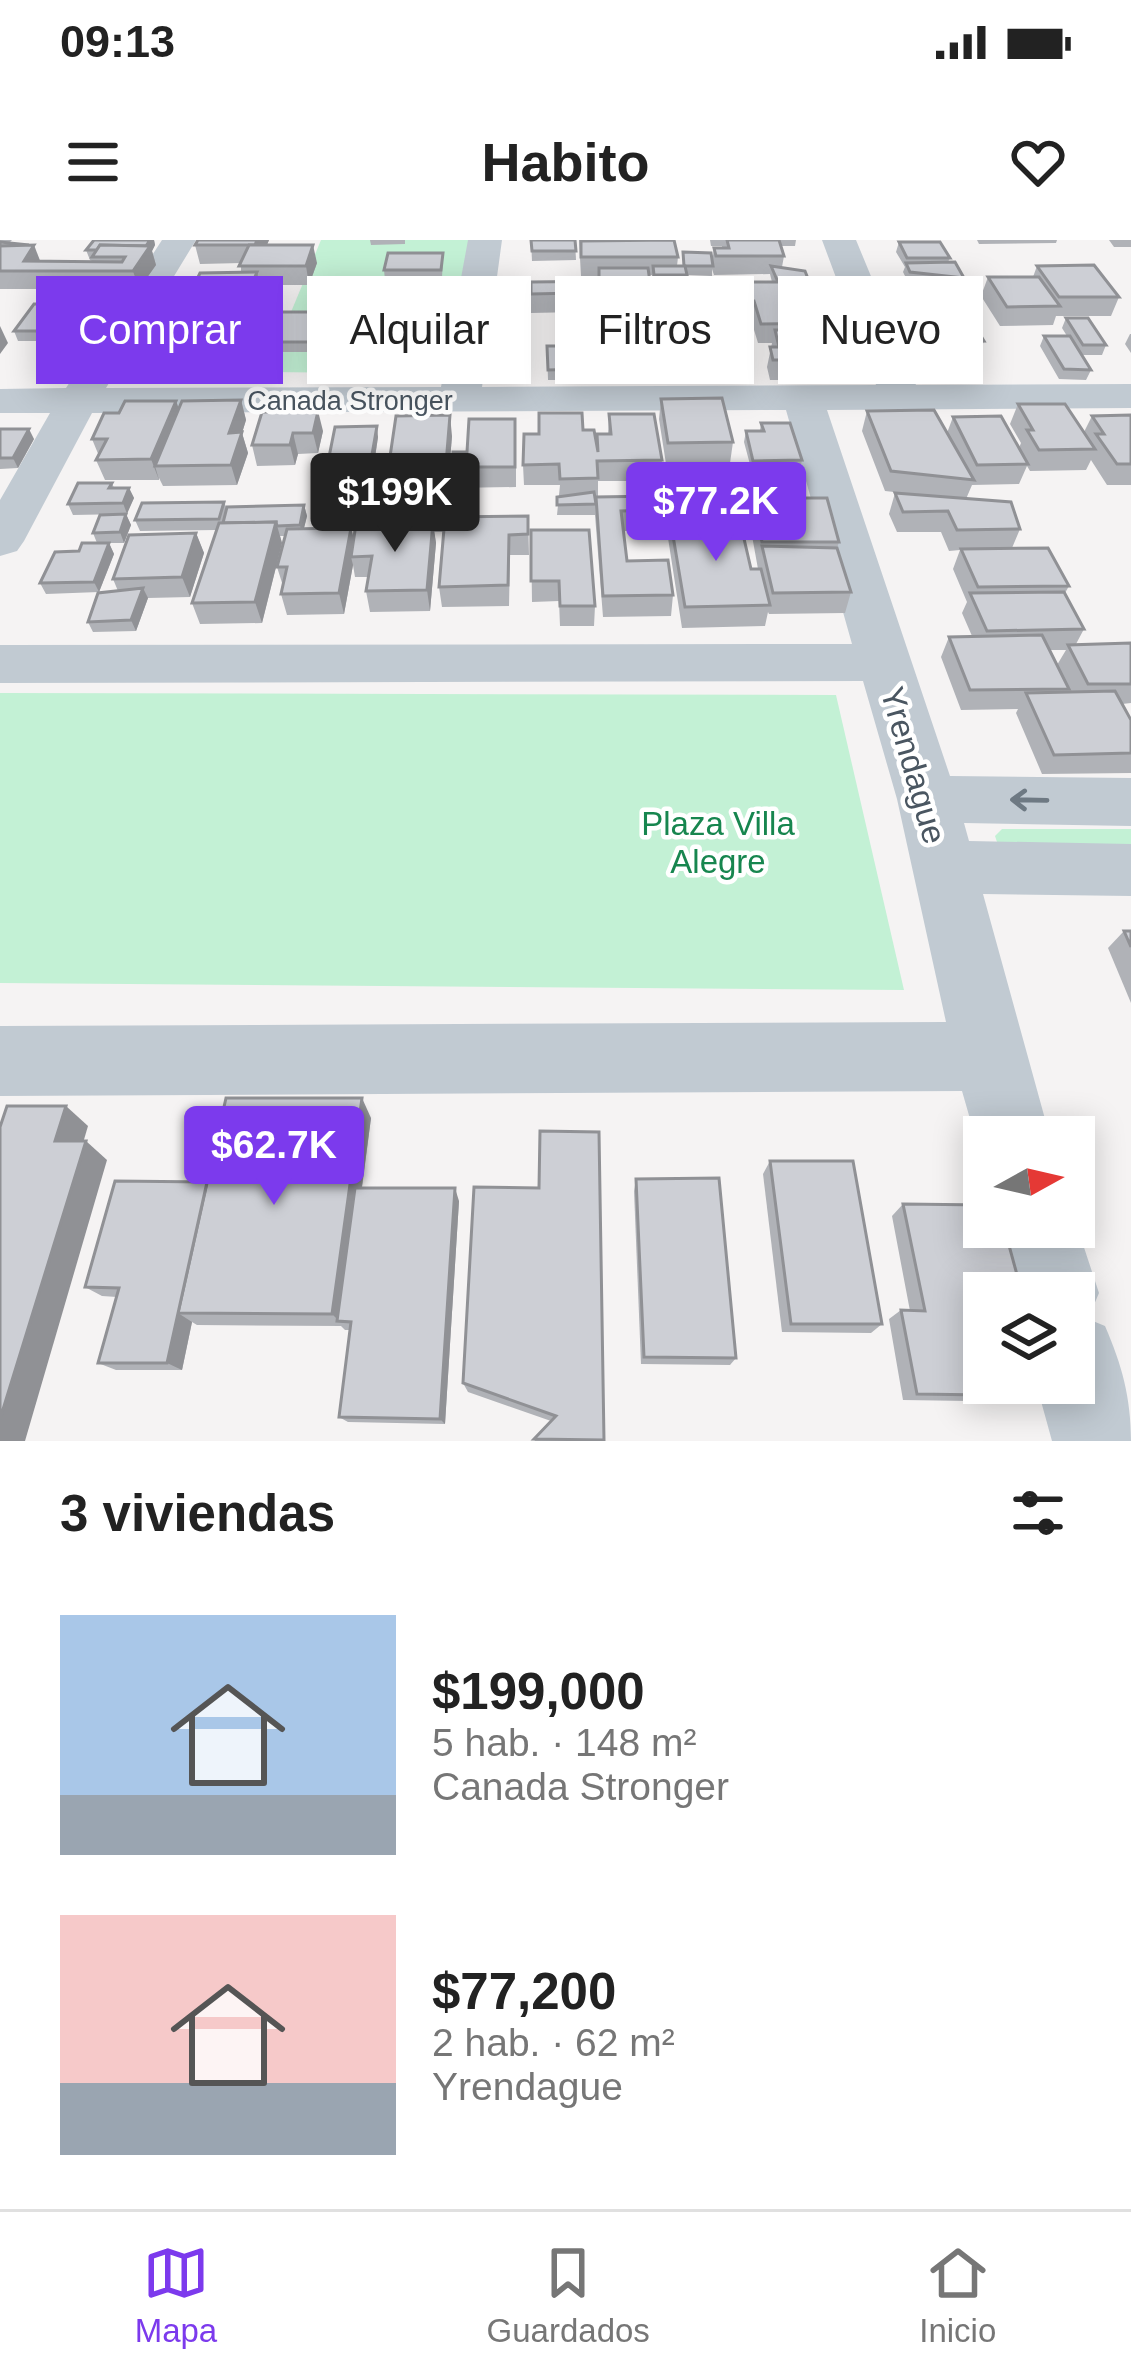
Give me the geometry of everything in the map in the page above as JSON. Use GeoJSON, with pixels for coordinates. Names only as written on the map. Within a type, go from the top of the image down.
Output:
{"type":"FeatureCollection","features":[{"type":"Feature","properties":{"kind":"street"},"geometry":{"type":"LineString","coordinates":[[0,541],[79,401],[179,240]]}},
{"type":"Feature","properties":{"kind":"street"},"geometry":{"type":"LineString","coordinates":[[459,401],[485,240]]}},
{"type":"Feature","properties":{"kind":"street"},"geometry":{"type":"LineString","coordinates":[[839,240],[900,396]]}},
{"type":"Feature","properties":{"kind":"street","name":"Canada Stronger"},"geometry":{"type":"LineString","coordinates":[[0,401],[1131,396]]}},
{"type":"Feature","properties":{"kind":"street","name":"Yrendague"},"geometry":{"type":"LineString","coordinates":[[803,398],[927,799],[1005,1116]]}},
{"type":"Feature","properties":{"kind":"street"},"geometry":{"type":"LineString","coordinates":[[0,664],[884,662]]}},
{"type":"Feature","properties":{"kind":"street"},"geometry":{"type":"LineString","coordinates":[[927,799],[1131,802]]}},
{"type":"Feature","properties":{"kind":"street"},"geometry":{"type":"LineString","coordinates":[[944,867],[1131,870]]}},
{"type":"Feature","properties":{"kind":"street"},"geometry":{"type":"LineString","coordinates":[[0,1061],[988,1056]]}},
{"type":"Feature","properties":{"kind":"street"},"geometry":{"type":"LineString","coordinates":[[1087,1404],[1098,1441]]}},
{"type":"Feature","properties":{"kind":"green space"},"geometry":{"type":"Polygon","coordinates":[[[321,240],[487,240],[481,276],[307,276],[307,372],[283,372],[283,331],[321,240]]]}},
{"type":"Feature","properties":{"kind":"green space","name":"Plaza Villa Alegre"},"geometry":{"type":"Polygon","coordinates":[[[0,693],[836,695],[904,990],[0,983],[0,693]]]}},
{"type":"Feature","properties":{"kind":"green space"},"geometry":{"type":"Polygon","coordinates":[[[1002,829],[1131,829],[1131,850],[997,842],[995,836],[1002,829]]]}},
{"type":"Feature","properties":{"kind":"building"},"geometry":{"type":"Polygon","coordinates":[[[94,240],[150,240],[146,246],[100,245],[97,250],[86,250],[94,240]]]}},
{"type":"Feature","properties":{"kind":"building"},"geometry":{"type":"Polygon","coordinates":[[[198,240],[257,240],[255,245],[195,245],[198,240]]]}},
{"type":"Feature","properties":{"kind":"building"},"geometry":{"type":"Polygon","coordinates":[[[531,240],[575,240],[576,251],[532,251],[531,240]]]}},
{"type":"Feature","properties":{"kind":"building"},"geometry":{"type":"Polygon","coordinates":[[[674,240],[678,257],[581,257],[581,241],[674,240]]]}},
{"type":"Feature","properties":{"kind":"building"},"geometry":{"type":"Polygon","coordinates":[[[727,240],[779,240],[784,256],[716,256],[714,248],[729,248],[727,240]]]}},
{"type":"Feature","properties":{"kind":"building"},"geometry":{"type":"Polygon","coordinates":[[[899,242],[940,242],[950,258],[907,258],[899,242]]]}},
{"type":"Feature","properties":{"kind":"building"},"geometry":{"type":"Polygon","coordinates":[[[34,245],[24,261],[122,262],[125,257],[92,257],[100,245],[150,246],[133,271],[0,271],[0,246],[34,245]]]}},
{"type":"Feature","properties":{"kind":"building"},"geometry":{"type":"Polygon","coordinates":[[[249,245],[313,245],[306,266],[239,266],[249,245]]]}},
{"type":"Feature","properties":{"kind":"building"},"geometry":{"type":"Polygon","coordinates":[[[683,252],[711,253],[713,266],[684,266],[683,252]]]}},
{"type":"Feature","properties":{"kind":"building"},"geometry":{"type":"Polygon","coordinates":[[[388,253],[443,253],[441,270],[384,270],[388,253]]]}},
{"type":"Feature","properties":{"kind":"building"},"geometry":{"type":"Polygon","coordinates":[[[955,262],[963,276],[910,272],[906,263],[955,262]]]}},
{"type":"Feature","properties":{"kind":"building"},"geometry":{"type":"Polygon","coordinates":[[[1094,265],[1119,297],[1059,297],[1037,266],[1094,265]]]}},
{"type":"Feature","properties":{"kind":"building"},"geometry":{"type":"Polygon","coordinates":[[[653,266],[685,266],[687,275],[654,275],[653,266]]]}},
{"type":"Feature","properties":{"kind":"building"},"geometry":{"type":"Polygon","coordinates":[[[771,266],[805,271],[807,276],[778,276],[778,282],[771,266]]]}},
{"type":"Feature","properties":{"kind":"building"},"geometry":{"type":"Polygon","coordinates":[[[599,268],[648,268],[649,276],[599,276],[599,268]]]}},
{"type":"Feature","properties":{"kind":"building"},"geometry":{"type":"Polygon","coordinates":[[[257,272],[255,276],[200,273],[257,272]]]}},
{"type":"Feature","properties":{"kind":"building"},"geometry":{"type":"Polygon","coordinates":[[[988,277],[1039,277],[1060,306],[1007,307],[988,277]]]}},
{"type":"Feature","properties":{"kind":"building"},"geometry":{"type":"Polygon","coordinates":[[[531,282],[555,282],[555,293],[531,294],[531,282]]]}},
{"type":"Feature","properties":{"kind":"building"},"geometry":{"type":"Polygon","coordinates":[[[754,282],[778,282],[778,324],[761,324],[754,282]]]}},
{"type":"Feature","properties":{"kind":"building"},"geometry":{"type":"Polygon","coordinates":[[[34,304],[36,304],[36,331],[14,331],[34,304]]]}},
{"type":"Feature","properties":{"kind":"building"},"geometry":{"type":"Polygon","coordinates":[[[283,312],[307,312],[307,342],[283,342],[283,312]]]}},
{"type":"Feature","properties":{"kind":"building"},"geometry":{"type":"Polygon","coordinates":[[[1066,318],[1088,318],[1106,345],[1083,345],[1066,318]]]}},
{"type":"Feature","properties":{"kind":"building"},"geometry":{"type":"Polygon","coordinates":[[[1044,336],[1070,336],[1091,370],[1064,369],[1044,336]]]}},
{"type":"Feature","properties":{"kind":"building"},"geometry":{"type":"Polygon","coordinates":[[[547,346],[555,346],[555,370],[548,370],[547,346]]]}},
{"type":"Feature","properties":{"kind":"building"},"geometry":{"type":"Polygon","coordinates":[[[722,398],[733,442],[668,443],[661,399],[722,398]]]}},
{"type":"Feature","properties":{"kind":"building"},"geometry":{"type":"Polygon","coordinates":[[[241,400],[229,433],[242,432],[231,465],[155,466],[182,401],[241,400]]]}},
{"type":"Feature","properties":{"kind":"building"},"geometry":{"type":"Polygon","coordinates":[[[125,401],[176,401],[151,459],[96,460],[107,439],[92,439],[104,413],[119,413],[125,401]]]}},
{"type":"Feature","properties":{"kind":"building"},"geometry":{"type":"Polygon","coordinates":[[[1018,404],[1065,404],[1095,449],[1039,450],[1018,404]]]}},
{"type":"Feature","properties":{"kind":"building"},"geometry":{"type":"Polygon","coordinates":[[[934,410],[974,480],[891,471],[867,411],[934,410]]]}},
{"type":"Feature","properties":{"kind":"building"},"geometry":{"type":"Polygon","coordinates":[[[318,411],[313,433],[293,433],[290,445],[252,445],[262,412],[318,411]]]}},
{"type":"Feature","properties":{"kind":"building"},"geometry":{"type":"Polygon","coordinates":[[[539,413],[582,413],[583,430],[594,430],[598,452],[597,434],[611,434],[609,414],[654,414],[662,460],[597,461],[598,478],[560,479],[559,464],[523,465],[524,434],[539,434],[539,413]]]}},
{"type":"Feature","properties":{"kind":"building"},"geometry":{"type":"Polygon","coordinates":[[[450,415],[445,476],[387,477],[396,416],[450,415]]]}},
{"type":"Feature","properties":{"kind":"building"},"geometry":{"type":"Polygon","coordinates":[[[1131,415],[1131,464],[1117,464],[1096,434],[1104,434],[1092,416],[1131,415]]]}},
{"type":"Feature","properties":{"kind":"building"},"geometry":{"type":"Polygon","coordinates":[[[1001,416],[1028,464],[977,465],[953,417],[1001,416]]]}},
{"type":"Feature","properties":{"kind":"building"},"geometry":{"type":"Polygon","coordinates":[[[469,419],[515,419],[515,467],[452,467],[453,452],[467,452],[469,419]]]}},
{"type":"Feature","properties":{"kind":"building"},"geometry":{"type":"Polygon","coordinates":[[[761,423],[790,423],[802,460],[753,461],[746,431],[764,431],[761,423]]]}},
{"type":"Feature","properties":{"kind":"building"},"geometry":{"type":"Polygon","coordinates":[[[377,426],[370,466],[327,467],[335,427],[377,426]]]}},
{"type":"Feature","properties":{"kind":"building"},"geometry":{"type":"Polygon","coordinates":[[[0,429],[29,429],[13,458],[0,458],[0,429]]]}},
{"type":"Feature","properties":{"kind":"building"},"geometry":{"type":"Polygon","coordinates":[[[78,483],[129,488],[123,503],[68,504],[78,483]]]}},
{"type":"Feature","properties":{"kind":"building"},"geometry":{"type":"Polygon","coordinates":[[[594,492],[596,504],[557,505],[557,497],[594,492]]]}},
{"type":"Feature","properties":{"kind":"building"},"geometry":{"type":"Polygon","coordinates":[[[895,493],[1011,502],[1020,529],[957,530],[948,511],[903,512],[895,493]]]}},
{"type":"Feature","properties":{"kind":"building"},"geometry":{"type":"Polygon","coordinates":[[[658,496],[660,510],[621,511],[627,561],[668,560],[673,595],[603,596],[596,497],[658,496]]]}},
{"type":"Feature","properties":{"kind":"building"},"geometry":{"type":"Polygon","coordinates":[[[753,498],[827,498],[839,542],[762,542],[753,498]]]}},
{"type":"Feature","properties":{"kind":"building"},"geometry":{"type":"Polygon","coordinates":[[[224,502],[219,519],[135,520],[142,503],[224,502]]]}},
{"type":"Feature","properties":{"kind":"building"},"geometry":{"type":"Polygon","coordinates":[[[408,504],[446,504],[444,522],[405,522],[408,504]]]}},
{"type":"Feature","properties":{"kind":"building"},"geometry":{"type":"Polygon","coordinates":[[[304,505],[300,525],[223,523],[227,507],[304,505]]]}},
{"type":"Feature","properties":{"kind":"building"},"geometry":{"type":"Polygon","coordinates":[[[126,514],[120,532],[93,533],[100,515],[126,514]]]}},
{"type":"Feature","properties":{"kind":"building"},"geometry":{"type":"Polygon","coordinates":[[[528,516],[528,534],[509,535],[508,585],[439,587],[445,517],[528,516]]]}},
{"type":"Feature","properties":{"kind":"building"},"geometry":{"type":"Polygon","coordinates":[[[739,517],[751,569],[761,569],[770,605],[685,607],[670,518],[739,517]]]}},
{"type":"Feature","properties":{"kind":"building"},"geometry":{"type":"Polygon","coordinates":[[[276,522],[255,602],[192,603],[219,523],[276,522]]]}},
{"type":"Feature","properties":{"kind":"building"},"geometry":{"type":"Polygon","coordinates":[[[433,522],[427,590],[366,591],[372,556],[351,557],[356,524],[433,522]]]}},
{"type":"Feature","properties":{"kind":"building"},"geometry":{"type":"Polygon","coordinates":[[[351,528],[339,593],[281,594],[287,567],[277,567],[287,529],[351,528]]]}},
{"type":"Feature","properties":{"kind":"building"},"geometry":{"type":"Polygon","coordinates":[[[531,530],[589,530],[595,606],[560,606],[559,581],[531,581],[531,530]]]}},
{"type":"Feature","properties":{"kind":"building"},"geometry":{"type":"Polygon","coordinates":[[[196,533],[182,577],[113,579],[129,535],[196,533]]]}},
{"type":"Feature","properties":{"kind":"building"},"geometry":{"type":"Polygon","coordinates":[[[82,543],[109,543],[94,582],[40,583],[55,552],[79,551],[82,543]]]}},
{"type":"Feature","properties":{"kind":"building"},"geometry":{"type":"Polygon","coordinates":[[[762,546],[837,548],[851,592],[773,593],[762,546]]]}},
{"type":"Feature","properties":{"kind":"building"},"geometry":{"type":"Polygon","coordinates":[[[1048,548],[1069,586],[978,587],[961,549],[1048,548]]]}},
{"type":"Feature","properties":{"kind":"building"},"geometry":{"type":"Polygon","coordinates":[[[143,588],[131,620],[88,622],[98,593],[143,588]]]}},
{"type":"Feature","properties":{"kind":"building"},"geometry":{"type":"Polygon","coordinates":[[[1064,592],[1084,629],[987,631],[970,593],[1064,592]]]}},
{"type":"Feature","properties":{"kind":"building"},"geometry":{"type":"Polygon","coordinates":[[[1042,635],[1069,689],[970,690],[949,637],[1042,635]]]}},
{"type":"Feature","properties":{"kind":"building"},"geometry":{"type":"Polygon","coordinates":[[[1131,643],[1131,684],[1088,684],[1068,645],[1131,643]]]}},
{"type":"Feature","properties":{"kind":"building"},"geometry":{"type":"Polygon","coordinates":[[[1115,691],[1131,720],[1131,753],[1054,755],[1026,693],[1115,691]]]}},
{"type":"Feature","properties":{"kind":"building"},"geometry":{"type":"Polygon","coordinates":[[[226,1098],[362,1098],[332,1314],[178,1313],[226,1098]]]}},
{"type":"Feature","properties":{"kind":"building"},"geometry":{"type":"Polygon","coordinates":[[[7,1106],[66,1106],[55,1141],[86,1141],[0,1419],[0,1127],[7,1106]]]}},
{"type":"Feature","properties":{"kind":"building"},"geometry":{"type":"Polygon","coordinates":[[[540,1131],[599,1132],[604,1440],[534,1439],[556,1416],[463,1383],[474,1187],[539,1188],[540,1131]]]}},
{"type":"Feature","properties":{"kind":"building"},"geometry":{"type":"Polygon","coordinates":[[[770,1161],[853,1161],[882,1324],[791,1324],[770,1161]]]}},
{"type":"Feature","properties":{"kind":"building"},"geometry":{"type":"Polygon","coordinates":[[[719,1178],[736,1358],[644,1357],[636,1179],[719,1178]]]}},
{"type":"Feature","properties":{"kind":"building"},"geometry":{"type":"Polygon","coordinates":[[[115,1181],[207,1182],[167,1363],[98,1363],[119,1288],[85,1287],[115,1181]]]}},
{"type":"Feature","properties":{"kind":"building"},"geometry":{"type":"Polygon","coordinates":[[[355,1188],[455,1188],[440,1419],[339,1417],[351,1322],[337,1321],[355,1188]]]}},
{"type":"Feature","properties":{"kind":"building"},"geometry":{"type":"Polygon","coordinates":[[[903,1204],[963,1205],[963,1248],[1010,1248],[1016,1272],[963,1272],[963,1395],[917,1394],[901,1310],[925,1311],[903,1204]]]}}]}
